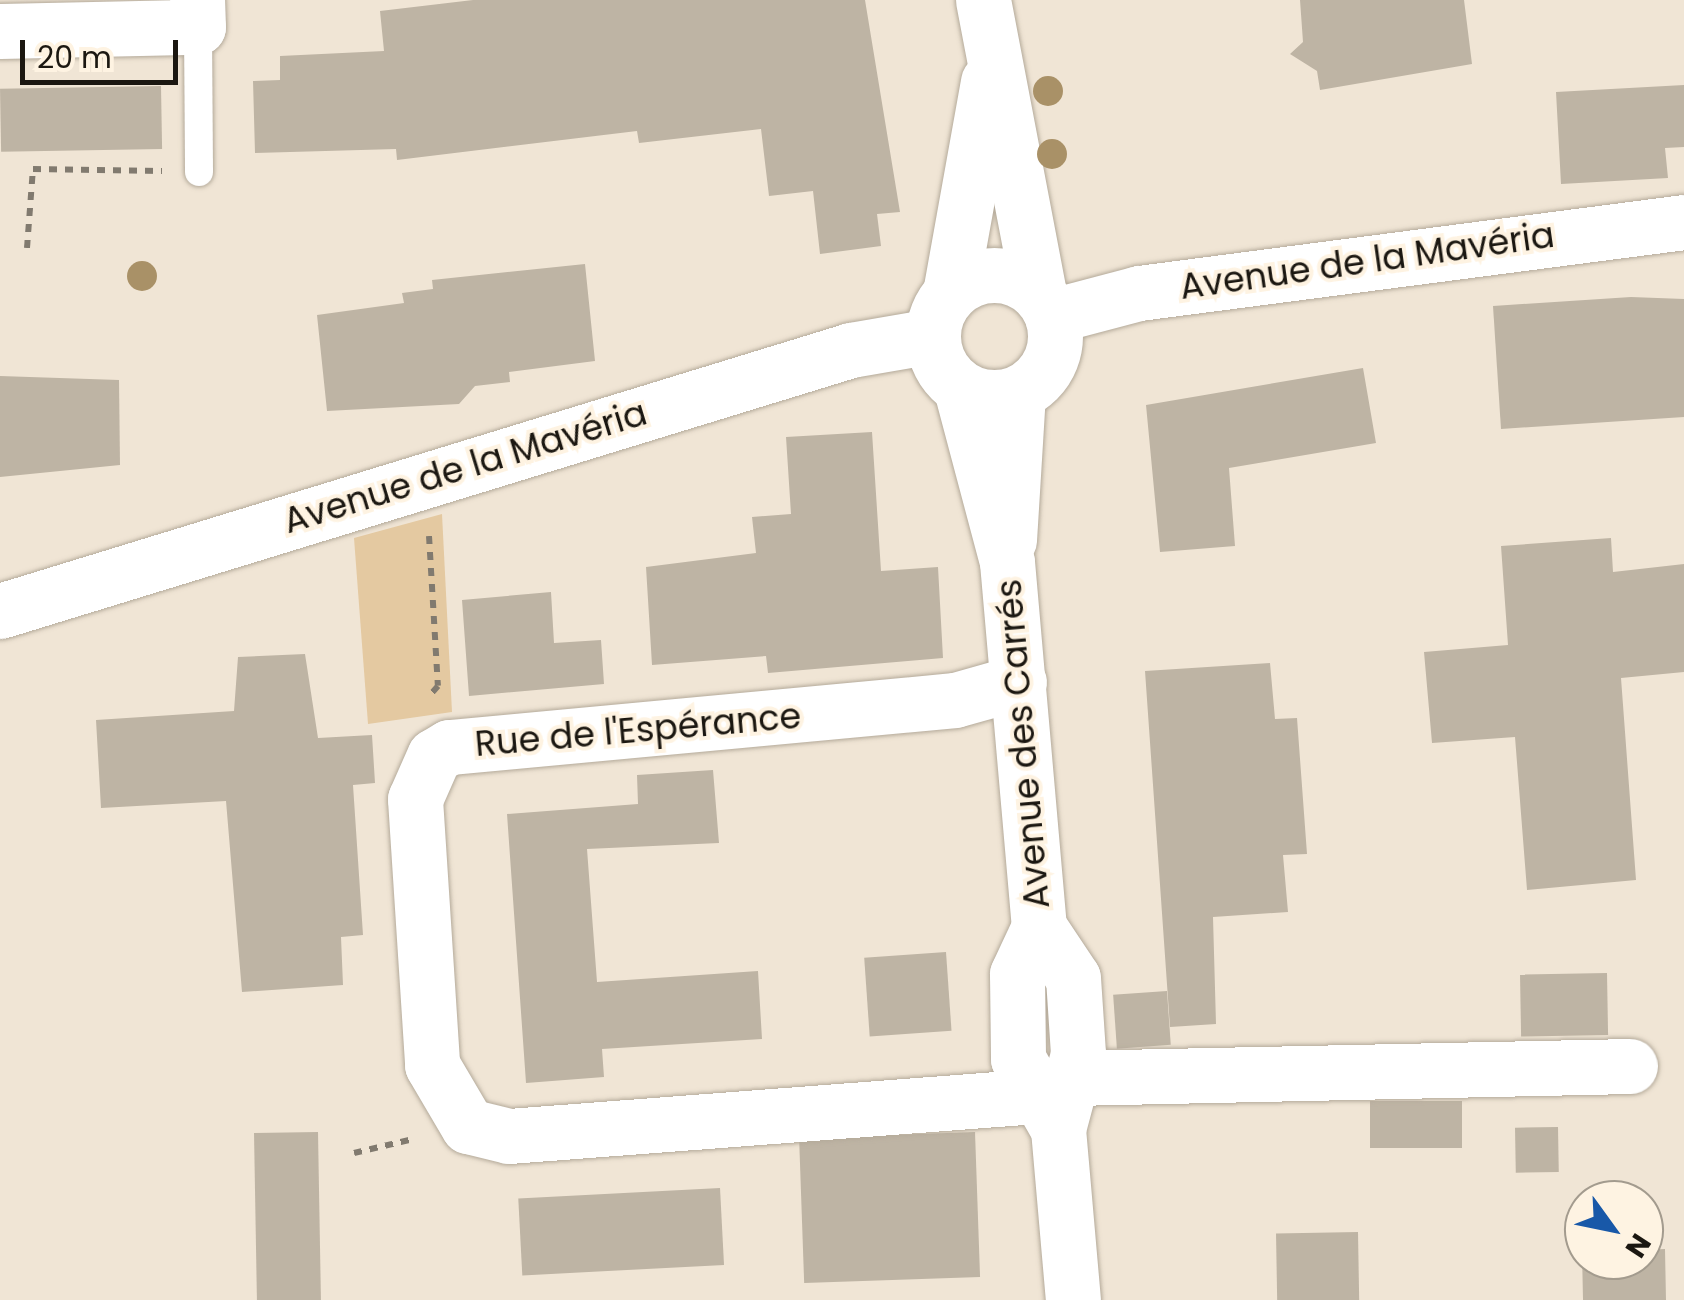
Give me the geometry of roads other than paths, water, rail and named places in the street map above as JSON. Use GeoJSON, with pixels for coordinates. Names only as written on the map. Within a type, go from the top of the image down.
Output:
{"type":"FeatureCollection","features":[{"type":"Feature","properties":{"kind":"street"},"geometry":{"type":"LineString","coordinates":[[983,0],[990,68],[1024,183],[1054,346],[1042,375],[1018,393],[961,389],[940,366],[941,315],[990,68]]}},
{"type":"Feature","properties":{"kind":"street"},"geometry":{"type":"LineString","coordinates":[[0,31],[198,14]]}},
{"type":"Feature","properties":{"kind":"street","name":"Avenue de la Mavéria"},"geometry":{"type":"LineString","coordinates":[[1046,305],[1684,222]]}},
{"type":"Feature","properties":{"kind":"street"},"geometry":{"type":"LineString","coordinates":[[941,315],[994,274],[1046,305]]}},
{"type":"Feature","properties":{"kind":"street","name":"Avenue de la Mavéria"},"geometry":{"type":"LineString","coordinates":[[0,611],[851,350],[941,315]]}},
{"type":"Feature","properties":{"kind":"street","name":"Avenue des Carrés"},"geometry":{"type":"LineString","coordinates":[[961,389],[1007,562],[1039,927],[1073,978],[1055,1101],[1073,1300]]}},
{"type":"Feature","properties":{"kind":"street","name":"Avenue des Carrés"},"geometry":{"type":"LineString","coordinates":[[1007,562],[1018,393]]}},
{"type":"Feature","properties":{"kind":"street","name":"Rue de l'Espérance"},"geometry":{"type":"LineString","coordinates":[[1019,682],[954,700],[448,747],[428,762],[414,800],[432,1065],[468,1126],[508,1136],[1630,1066]]}},
{"type":"Feature","properties":{"kind":"lane"},"geometry":{"type":"LineString","coordinates":[[198,14],[198,172]]}}]}
